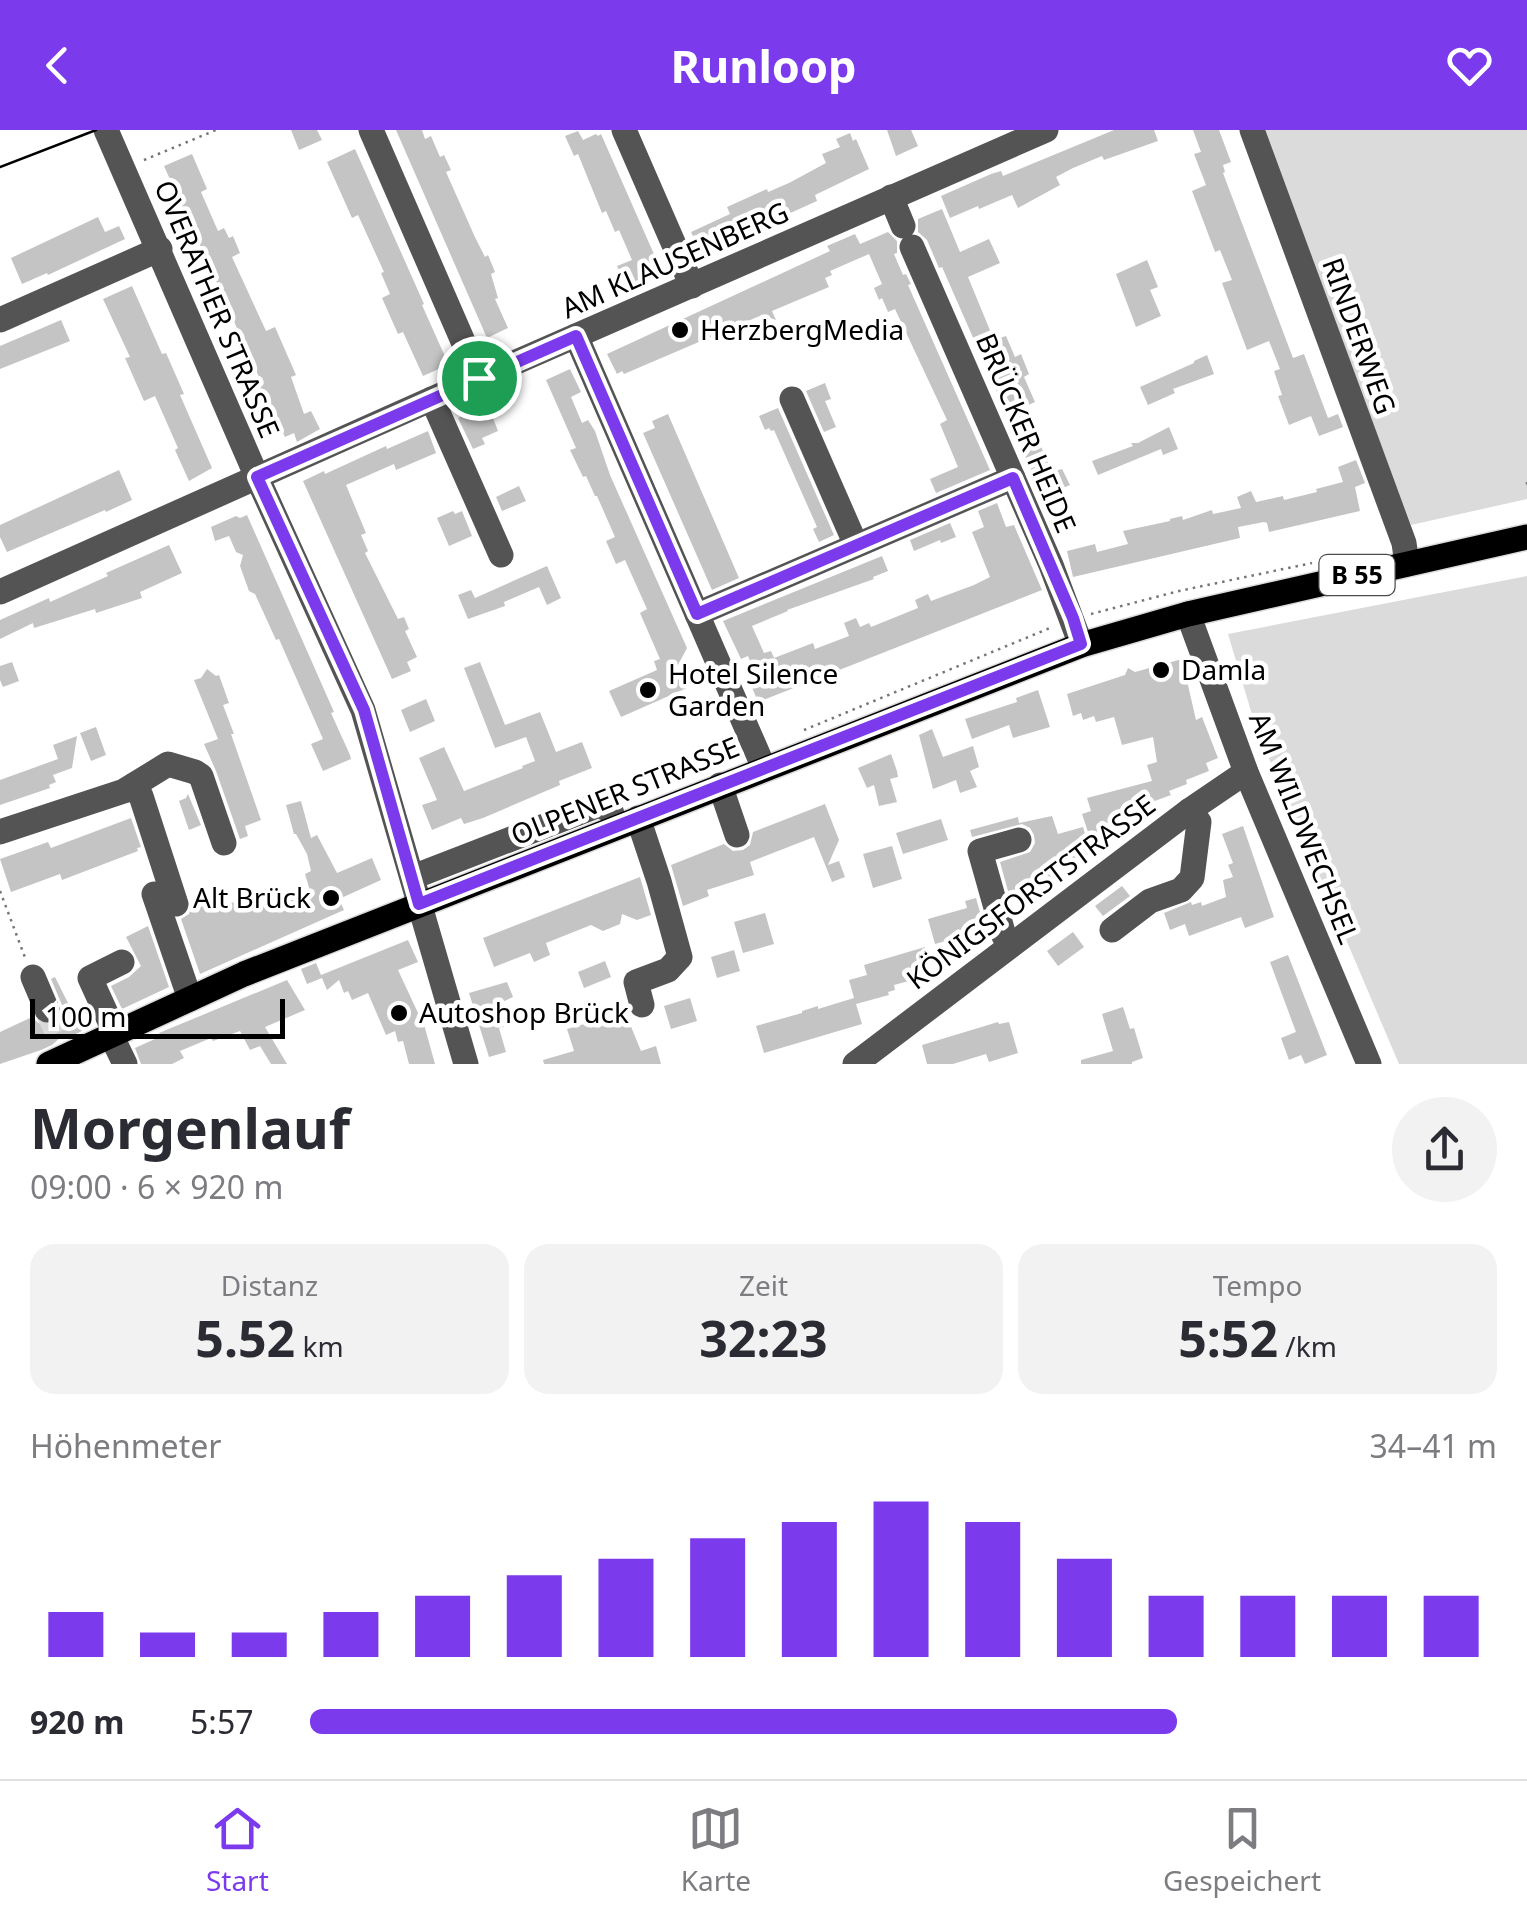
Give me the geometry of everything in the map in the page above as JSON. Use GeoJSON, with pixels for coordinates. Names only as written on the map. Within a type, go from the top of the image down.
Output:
{"type":"FeatureCollection","features":[{"type":"Feature","properties":{"kind":"main road","name":"OLPENER STRASSE"},"geometry":{"type":"LineString","coordinates":[[56,1057],[244,974],[1184,602],[1407,564],[1527,537]]}},
{"type":"Feature","properties":{"kind":"street","name":"OVERATHER STRASSE"},"geometry":{"type":"LineString","coordinates":[[106,130],[257,477],[364,710],[466,1064]]}},
{"type":"Feature","properties":{"kind":"street"},"geometry":{"type":"LineString","coordinates":[[371,130],[479,378]]}},
{"type":"Feature","properties":{"kind":"street"},"geometry":{"type":"LineString","coordinates":[[624,130],[692,286]]}},
{"type":"Feature","properties":{"kind":"street","name":"AM KLAUSENBERG"},"geometry":{"type":"LineString","coordinates":[[0,592],[1046,130]]}},
{"type":"Feature","properties":{"kind":"street","name":"RINDERWEG"},"geometry":{"type":"LineString","coordinates":[[1252,130],[1404,543],[1407,564]]}},
{"type":"Feature","properties":{"kind":"street","name":"BRÜCKER HEIDE"},"geometry":{"type":"LineString","coordinates":[[891,198],[1081,644]]}},
{"type":"Feature","properties":{"kind":"street"},"geometry":{"type":"LineString","coordinates":[[0,320],[160,249]]}},
{"type":"Feature","properties":{"kind":"street"},"geometry":{"type":"LineString","coordinates":[[576,336],[764,768]]}},
{"type":"Feature","properties":{"kind":"street"},"geometry":{"type":"LineString","coordinates":[[432,399],[501,555]]}},
{"type":"Feature","properties":{"kind":"street"},"geometry":{"type":"LineString","coordinates":[[792,399],[856,545]]}},
{"type":"Feature","properties":{"kind":"street"},"geometry":{"type":"LineString","coordinates":[[697,614],[1013,478]]}},
{"type":"Feature","properties":{"kind":"street","name":"AM WILDWECHSEL"},"geometry":{"type":"LineString","coordinates":[[1184,602],[1246,772],[1369,1064]]}},
{"type":"Feature","properties":{"kind":"street"},"geometry":{"type":"LineString","coordinates":[[0,832],[124,792],[168,764],[201,776],[224,843]]}},
{"type":"Feature","properties":{"kind":"street","name":"KÖNIGSFORSTSTRASSE"},"geometry":{"type":"LineString","coordinates":[[855,1064],[1190,810],[1246,772]]}},
{"type":"Feature","properties":{"kind":"street"},"geometry":{"type":"LineString","coordinates":[[134,785],[141,796],[190,999]]}},
{"type":"Feature","properties":{"kind":"street"},"geometry":{"type":"LineString","coordinates":[[720,785],[737,835]]}},
{"type":"Feature","properties":{"kind":"street"},"geometry":{"type":"LineString","coordinates":[[413,877],[599,805],[611,811],[627,822],[660,881],[680,957],[668,970],[636,982],[642,1006]]}},
{"type":"Feature","properties":{"kind":"street"},"geometry":{"type":"LineString","coordinates":[[1112,930],[1150,901],[1181,890],[1192,878],[1199,822],[1190,810]]}},
{"type":"Feature","properties":{"kind":"street"},"geometry":{"type":"LineString","coordinates":[[1010,946],[980,851],[1019,840]]}},
{"type":"Feature","properties":{"kind":"street"},"geometry":{"type":"LineString","coordinates":[[122,962],[90,978],[125,1064]]}},
{"type":"Feature","properties":{"kind":"street"},"geometry":{"type":"LineString","coordinates":[[33,977],[47,1010]]}},
{"type":"Feature","properties":{"kind":"path"},"geometry":{"type":"LineString","coordinates":[[120,161],[216,130]]}},
{"type":"Feature","properties":{"kind":"path"},"geometry":{"type":"LineString","coordinates":[[1527,482],[1527,489]]}},
{"type":"Feature","properties":{"kind":"path"},"geometry":{"type":"LineString","coordinates":[[1073,618],[1184,602]]}},
{"type":"Feature","properties":{"kind":"path"},"geometry":{"type":"LineString","coordinates":[[0,891],[33,977]]}},
{"type":"Feature","properties":{"kind":"shaded area"},"geometry":{"type":"Polygon","coordinates":[[[1263,130],[1527,130],[1527,499],[1411,525],[1263,130]]]}},
{"type":"Feature","properties":{"kind":"shaded area"},"geometry":{"type":"Polygon","coordinates":[[[1527,576],[1527,1064],[1399,1064],[1256,728],[1228,634],[1527,576]]]}},
{"type":"Feature","properties":{"kind":"building"},"geometry":{"type":"Polygon","coordinates":[[[291,130],[317,130],[322,140],[299,150],[291,130]]]}},
{"type":"Feature","properties":{"kind":"building"},"geometry":{"type":"Polygon","coordinates":[[[396,130],[422,130],[425,139],[431,136],[440,157],[444,155],[451,170],[446,172],[495,272],[491,274],[498,298],[495,299],[508,328],[487,338],[396,130]]]}},
{"type":"Feature","properties":{"kind":"building"},"geometry":{"type":"Polygon","coordinates":[[[887,130],[911,130],[918,146],[896,156],[887,130]]]}},
{"type":"Feature","properties":{"kind":"building"},"geometry":{"type":"Polygon","coordinates":[[[1114,130],[1154,130],[1158,141],[1073,168],[1056,177],[1060,185],[1018,208],[1012,195],[950,218],[941,196],[991,174],[1001,171],[1003,176],[1114,130]]]}},
{"type":"Feature","properties":{"kind":"building"},"geometry":{"type":"Polygon","coordinates":[[[1193,130],[1219,130],[1231,162],[1223,165],[1223,173],[1293,358],[1304,354],[1328,418],[1338,414],[1343,427],[1319,436],[1311,416],[1289,425],[1278,396],[1282,395],[1274,371],[1280,369],[1269,341],[1247,350],[1222,283],[1232,280],[1220,250],[1215,252],[1192,191],[1206,185],[1194,154],[1201,152],[1193,130]]]}},
{"type":"Feature","properties":{"kind":"building"},"geometry":{"type":"Polygon","coordinates":[[[578,131],[583,140],[601,134],[661,270],[627,286],[617,266],[632,260],[619,230],[615,232],[606,211],[602,213],[578,154],[574,156],[565,136],[578,131]]]}},
{"type":"Feature","properties":{"kind":"building"},"geometry":{"type":"Polygon","coordinates":[[[850,133],[869,169],[815,195],[817,201],[701,253],[691,232],[730,214],[727,207],[789,183],[826,163],[822,154],[840,147],[836,139],[850,133]]]}},
{"type":"Feature","properties":{"kind":"building"},"geometry":{"type":"Polygon","coordinates":[[[355,149],[447,361],[423,376],[382,298],[390,294],[381,273],[384,272],[358,215],[352,218],[327,162],[355,149]]]}},
{"type":"Feature","properties":{"kind":"building"},"geometry":{"type":"Polygon","coordinates":[[[192,154],[207,189],[201,192],[218,231],[224,228],[229,238],[233,236],[240,253],[232,257],[266,331],[275,327],[296,375],[291,377],[304,414],[311,411],[320,429],[297,442],[294,433],[285,437],[262,390],[257,392],[252,380],[259,377],[164,166],[192,154]]]}},
{"type":"Feature","properties":{"kind":"building"},"geometry":{"type":"Polygon","coordinates":[[[942,209],[960,252],[989,239],[1000,263],[968,277],[994,340],[1006,336],[1015,357],[1021,354],[1029,374],[1024,377],[1035,402],[1024,407],[1052,472],[1062,469],[1070,485],[1063,488],[1067,497],[1047,506],[942,267],[939,268],[927,240],[918,232],[918,219],[942,209]]]}},
{"type":"Feature","properties":{"kind":"building"},"geometry":{"type":"Polygon","coordinates":[[[98,217],[105,232],[119,226],[125,239],[22,284],[11,258],[98,217]]]}},
{"type":"Feature","properties":{"kind":"building"},"geometry":{"type":"Polygon","coordinates":[[[888,232],[897,241],[894,254],[911,284],[908,285],[990,470],[936,493],[930,479],[958,467],[940,424],[947,420],[895,309],[888,312],[882,298],[879,300],[874,288],[882,284],[869,254],[830,271],[832,275],[825,278],[829,287],[772,311],[776,320],[762,315],[624,374],[617,374],[607,354],[830,251],[827,246],[855,234],[860,244],[888,232]]]}},
{"type":"Feature","properties":{"kind":"building"},"geometry":{"type":"Polygon","coordinates":[[[1147,260],[1158,287],[1150,290],[1161,316],[1136,327],[1116,274],[1147,260]]]}},
{"type":"Feature","properties":{"kind":"building"},"geometry":{"type":"Polygon","coordinates":[[[132,286],[162,354],[166,353],[212,468],[189,481],[155,396],[144,401],[125,358],[130,357],[103,299],[132,286]]]}},
{"type":"Feature","properties":{"kind":"building"},"geometry":{"type":"Polygon","coordinates":[[[61,320],[70,341],[0,369],[0,346],[61,320]]]}},
{"type":"Feature","properties":{"kind":"building"},"geometry":{"type":"Polygon","coordinates":[[[1207,355],[1214,374],[1173,389],[1175,393],[1148,405],[1140,387],[1207,355]]]}},
{"type":"Feature","properties":{"kind":"building"},"geometry":{"type":"Polygon","coordinates":[[[570,369],[581,392],[571,397],[582,423],[588,420],[595,431],[610,475],[687,648],[677,667],[687,688],[621,717],[609,691],[657,670],[654,661],[660,659],[640,613],[647,609],[625,560],[616,564],[606,541],[615,537],[570,450],[576,448],[546,380],[570,369]]]}},
{"type":"Feature","properties":{"kind":"building"},"geometry":{"type":"Polygon","coordinates":[[[825,383],[831,399],[825,401],[836,427],[824,432],[806,391],[825,383]]]}},
{"type":"Feature","properties":{"kind":"building"},"geometry":{"type":"Polygon","coordinates":[[[488,405],[498,431],[482,438],[485,444],[473,449],[458,418],[488,405]]]}},
{"type":"Feature","properties":{"kind":"building"},"geometry":{"type":"Polygon","coordinates":[[[778,408],[834,535],[819,542],[813,529],[817,527],[774,430],[765,430],[759,416],[778,408]]]}},
{"type":"Feature","properties":{"kind":"building"},"geometry":{"type":"Polygon","coordinates":[[[668,414],[739,578],[712,590],[643,433],[655,428],[652,421],[668,414]]]}},
{"type":"Feature","properties":{"kind":"building"},"geometry":{"type":"Polygon","coordinates":[[[1169,427],[1178,449],[1163,455],[1161,449],[1098,475],[1092,461],[1169,427]]]}},
{"type":"Feature","properties":{"kind":"building"},"geometry":{"type":"Polygon","coordinates":[[[428,431],[436,453],[396,470],[394,464],[346,485],[366,533],[361,535],[368,551],[365,553],[398,619],[404,617],[409,629],[405,631],[417,657],[407,662],[411,671],[392,679],[303,481],[428,431]]]}},
{"type":"Feature","properties":{"kind":"building"},"geometry":{"type":"Polygon","coordinates":[[[1356,460],[1365,483],[1355,487],[1360,511],[1269,532],[1264,522],[1238,527],[1240,538],[1073,577],[1067,551],[1095,544],[1097,552],[1128,544],[1123,531],[1182,516],[1183,520],[1212,510],[1213,514],[1241,508],[1237,497],[1251,491],[1256,502],[1317,492],[1316,489],[1343,482],[1338,467],[1356,460]]]}},
{"type":"Feature","properties":{"kind":"building"},"geometry":{"type":"Polygon","coordinates":[[[119,470],[132,500],[7,552],[0,537],[0,525],[119,470]]]}},
{"type":"Feature","properties":{"kind":"building"},"geometry":{"type":"Polygon","coordinates":[[[519,486],[526,501],[502,511],[496,497],[519,486]]]}},
{"type":"Feature","properties":{"kind":"building"},"geometry":{"type":"Polygon","coordinates":[[[997,503],[1006,527],[1014,525],[1042,590],[758,702],[751,685],[758,682],[748,656],[741,659],[723,621],[882,556],[888,571],[874,579],[752,626],[764,653],[771,651],[774,658],[813,643],[815,649],[849,636],[844,623],[856,618],[860,627],[869,623],[871,627],[918,608],[915,600],[928,594],[931,601],[974,585],[990,577],[972,532],[984,527],[978,511],[997,503]]]}},
{"type":"Feature","properties":{"kind":"building"},"geometry":{"type":"Polygon","coordinates":[[[462,511],[472,536],[449,546],[437,518],[462,511]]]}},
{"type":"Feature","properties":{"kind":"building"},"geometry":{"type":"Polygon","coordinates":[[[247,515],[350,755],[351,759],[323,771],[311,744],[323,739],[279,639],[276,640],[255,594],[249,591],[240,566],[243,555],[236,552],[229,536],[215,541],[211,527],[247,515]]]}},
{"type":"Feature","properties":{"kind":"building"},"geometry":{"type":"Polygon","coordinates":[[[950,523],[956,537],[914,551],[910,540],[950,523]]]}},
{"type":"Feature","properties":{"kind":"building"},"geometry":{"type":"Polygon","coordinates":[[[169,545],[182,573],[140,592],[142,598],[34,628],[33,623],[0,639],[0,620],[49,598],[50,602],[169,545]]]}},
{"type":"Feature","properties":{"kind":"building"},"geometry":{"type":"Polygon","coordinates":[[[547,566],[561,598],[547,605],[539,587],[504,602],[505,606],[468,619],[458,595],[471,590],[475,598],[547,566]]]}},
{"type":"Feature","properties":{"kind":"building"},"geometry":{"type":"Polygon","coordinates":[[[1182,659],[1196,720],[1202,717],[1218,758],[1206,763],[1209,771],[1186,780],[1187,784],[1169,791],[1171,795],[1141,806],[1144,816],[1089,835],[1082,814],[1091,811],[1087,798],[1152,781],[1147,765],[1157,762],[1153,737],[1122,745],[1114,717],[1096,722],[1094,716],[1083,720],[1081,713],[1073,716],[1067,694],[1125,675],[1128,668],[1135,672],[1182,659]]]}},
{"type":"Feature","properties":{"kind":"building"},"geometry":{"type":"Polygon","coordinates":[[[12,662],[19,681],[3,687],[0,666],[12,662]]]}},
{"type":"Feature","properties":{"kind":"building"},"geometry":{"type":"Polygon","coordinates":[[[480,662],[505,725],[540,712],[556,752],[582,742],[592,768],[483,818],[464,824],[461,818],[432,830],[422,805],[437,800],[419,758],[444,747],[464,791],[535,761],[526,737],[495,748],[464,668],[480,662]]]}},
{"type":"Feature","properties":{"kind":"building"},"geometry":{"type":"Polygon","coordinates":[[[207,669],[219,675],[229,703],[223,705],[231,734],[261,820],[245,826],[248,836],[240,839],[204,744],[218,739],[194,680],[207,669]]]}},
{"type":"Feature","properties":{"kind":"building"},"geometry":{"type":"Polygon","coordinates":[[[1038,690],[1050,727],[1013,738],[1009,725],[972,739],[965,719],[1017,702],[1016,698],[1038,690]]]}},
{"type":"Feature","properties":{"kind":"building"},"geometry":{"type":"Polygon","coordinates":[[[426,699],[435,721],[410,732],[401,710],[426,699]]]}},
{"type":"Feature","properties":{"kind":"building"},"geometry":{"type":"Polygon","coordinates":[[[96,727],[106,755],[91,761],[80,733],[96,727]]]}},
{"type":"Feature","properties":{"kind":"building"},"geometry":{"type":"Polygon","coordinates":[[[932,729],[943,757],[973,746],[979,767],[970,771],[977,787],[960,793],[956,780],[933,789],[919,735],[932,729]]]}},
{"type":"Feature","properties":{"kind":"building"},"geometry":{"type":"Polygon","coordinates":[[[77,736],[72,768],[53,775],[56,782],[50,788],[0,805],[0,780],[58,759],[53,745],[77,736]]]}},
{"type":"Feature","properties":{"kind":"building"},"geometry":{"type":"Polygon","coordinates":[[[891,754],[898,777],[890,779],[897,802],[879,806],[874,785],[867,788],[858,768],[891,754]]]}},
{"type":"Feature","properties":{"kind":"building"},"geometry":{"type":"Polygon","coordinates":[[[188,794],[201,825],[189,830],[179,801],[188,794]]]}},
{"type":"Feature","properties":{"kind":"building"},"geometry":{"type":"Polygon","coordinates":[[[301,801],[311,838],[317,835],[337,873],[372,858],[381,880],[339,899],[344,910],[200,974],[181,919],[189,914],[192,904],[214,896],[219,908],[259,892],[264,908],[310,891],[305,874],[311,871],[307,854],[294,834],[286,805],[301,801]]]}},
{"type":"Feature","properties":{"kind":"building"},"geometry":{"type":"Polygon","coordinates":[[[825,804],[839,840],[828,865],[839,861],[845,877],[832,882],[814,837],[750,862],[754,875],[707,890],[709,896],[683,906],[671,865],[724,844],[733,851],[743,850],[750,845],[753,832],[825,804]]]}},
{"type":"Feature","properties":{"kind":"building"},"geometry":{"type":"Polygon","coordinates":[[[1052,816],[1058,834],[1083,827],[1091,854],[1050,866],[1054,882],[1011,902],[1000,862],[1030,852],[1034,835],[1022,824],[972,837],[970,830],[1018,817],[1019,823],[1052,816]]]}},
{"type":"Feature","properties":{"kind":"building"},"geometry":{"type":"Polygon","coordinates":[[[131,818],[141,847],[138,851],[62,880],[60,874],[11,892],[0,859],[48,842],[51,848],[131,818]]]}},
{"type":"Feature","properties":{"kind":"building"},"geometry":{"type":"Polygon","coordinates":[[[941,819],[948,840],[903,854],[896,833],[941,819]]]}},
{"type":"Feature","properties":{"kind":"building"},"geometry":{"type":"Polygon","coordinates":[[[1243,826],[1274,917],[1245,928],[1241,917],[1189,936],[1185,924],[1170,930],[1164,913],[1191,902],[1201,902],[1202,906],[1226,897],[1223,880],[1233,877],[1228,865],[1233,863],[1222,834],[1243,826]]]}},
{"type":"Feature","properties":{"kind":"building"},"geometry":{"type":"Polygon","coordinates":[[[892,846],[902,879],[873,888],[863,854],[892,846]]]}},
{"type":"Feature","properties":{"kind":"building"},"geometry":{"type":"Polygon","coordinates":[[[640,877],[651,915],[637,920],[622,914],[620,924],[603,931],[591,925],[546,943],[550,955],[534,962],[530,953],[494,967],[483,938],[640,877]]]}},
{"type":"Feature","properties":{"kind":"building"},"geometry":{"type":"Polygon","coordinates":[[[1122,886],[1130,896],[1103,916],[1095,906],[1122,886]]]}},
{"type":"Feature","properties":{"kind":"building"},"geometry":{"type":"Polygon","coordinates":[[[976,898],[985,930],[935,944],[928,919],[967,908],[965,901],[976,898]]]}},
{"type":"Feature","properties":{"kind":"building"},"geometry":{"type":"Polygon","coordinates":[[[765,913],[774,944],[743,953],[734,922],[765,913]]]}},
{"type":"Feature","properties":{"kind":"building"},"geometry":{"type":"Polygon","coordinates":[[[148,926],[169,987],[122,1009],[111,986],[141,966],[126,937],[148,926]]]}},
{"type":"Feature","properties":{"kind":"building"},"geometry":{"type":"Polygon","coordinates":[[[1073,932],[1084,947],[1058,966],[1047,951],[1073,932]]]}},
{"type":"Feature","properties":{"kind":"building"},"geometry":{"type":"Polygon","coordinates":[[[408,940],[418,962],[398,970],[425,1028],[435,1064],[409,1064],[403,1041],[398,1042],[395,1031],[386,1035],[368,993],[352,1000],[339,980],[327,990],[322,978],[307,984],[301,969],[316,963],[321,975],[408,940]]]}},
{"type":"Feature","properties":{"kind":"building"},"geometry":{"type":"Polygon","coordinates":[[[925,947],[931,975],[894,985],[895,990],[889,995],[856,1004],[862,1024],[764,1053],[756,1026],[854,998],[849,980],[867,975],[864,965],[925,947]]]}},
{"type":"Feature","properties":{"kind":"building"},"geometry":{"type":"Polygon","coordinates":[[[734,950],[740,971],[717,978],[711,957],[734,950]]]}},
{"type":"Feature","properties":{"kind":"building"},"geometry":{"type":"Polygon","coordinates":[[[1288,955],[1327,1055],[1305,1064],[1301,1055],[1289,1060],[1281,1038],[1296,1032],[1270,962],[1288,955]]]}},
{"type":"Feature","properties":{"kind":"building"},"geometry":{"type":"Polygon","coordinates":[[[605,961],[611,977],[584,988],[578,972],[605,961]]]}},
{"type":"Feature","properties":{"kind":"building"},"geometry":{"type":"Polygon","coordinates":[[[55,977],[82,1031],[65,1039],[63,1035],[52,1045],[0,1064],[0,1032],[31,1015],[44,1026],[60,1019],[62,1005],[51,979],[55,977]]]}},
{"type":"Feature","properties":{"kind":"building"},"geometry":{"type":"Polygon","coordinates":[[[287,980],[305,1010],[265,1027],[287,1064],[271,1064],[260,1046],[250,1050],[240,1031],[180,1051],[184,1058],[172,1064],[141,1064],[135,1048],[159,1033],[287,980]]]}},
{"type":"Feature","properties":{"kind":"building"},"geometry":{"type":"Polygon","coordinates":[[[507,982],[513,997],[500,1003],[508,1025],[499,1028],[506,1052],[489,1057],[469,993],[507,982]]]}},
{"type":"Feature","properties":{"kind":"building"},"geometry":{"type":"Polygon","coordinates":[[[690,998],[697,1021],[671,1029],[664,1006],[690,998]]]}},
{"type":"Feature","properties":{"kind":"building"},"geometry":{"type":"Polygon","coordinates":[[[1123,1007],[1143,1058],[1132,1064],[1081,1064],[1081,1060],[1113,1051],[1102,1014],[1123,1007]]]}},
{"type":"Feature","properties":{"kind":"building"},"geometry":{"type":"Polygon","coordinates":[[[625,1012],[641,1051],[656,1046],[661,1064],[544,1064],[543,1060],[574,1051],[567,1029],[625,1012]]]}},
{"type":"Feature","properties":{"kind":"building"},"geometry":{"type":"Polygon","coordinates":[[[1009,1022],[1018,1053],[989,1062],[986,1054],[953,1064],[927,1064],[922,1045],[1009,1022]]]}},
{"type":"Feature","properties":{"kind":"tunnel"},"geometry":{"type":"LineString","coordinates":[[47,1010],[60,1038]]}},
{"type":"Feature","properties":{"kind":"tram line"},"geometry":{"type":"LineString","coordinates":[[0,167],[96,130]]}},
{"type":"Feature","properties":{"kind":"place","name":"HerzbergMedia"},"geometry":{"type":"Point","coordinates":[680,330]}},
{"type":"Feature","properties":{"kind":"place","name":"Damla"},"geometry":{"type":"Point","coordinates":[1161,670]}},
{"type":"Feature","properties":{"kind":"place","name":"Hotel Silence Garden"},"geometry":{"type":"Point","coordinates":[648,690]}},
{"type":"Feature","properties":{"kind":"place","name":"Alt Brück"},"geometry":{"type":"Point","coordinates":[331,898]}},
{"type":"Feature","properties":{"kind":"place","name":"Autoshop Brück"},"geometry":{"type":"Point","coordinates":[399,1013]}},
{"type":"Feature","properties":{"kind":"route"},"geometry":{"type":"LineString","coordinates":[[576,336],[697,614],[1013,478],[1081,644],[419,904],[364,710],[257,477],[479,378],[576,336]]}}]}
